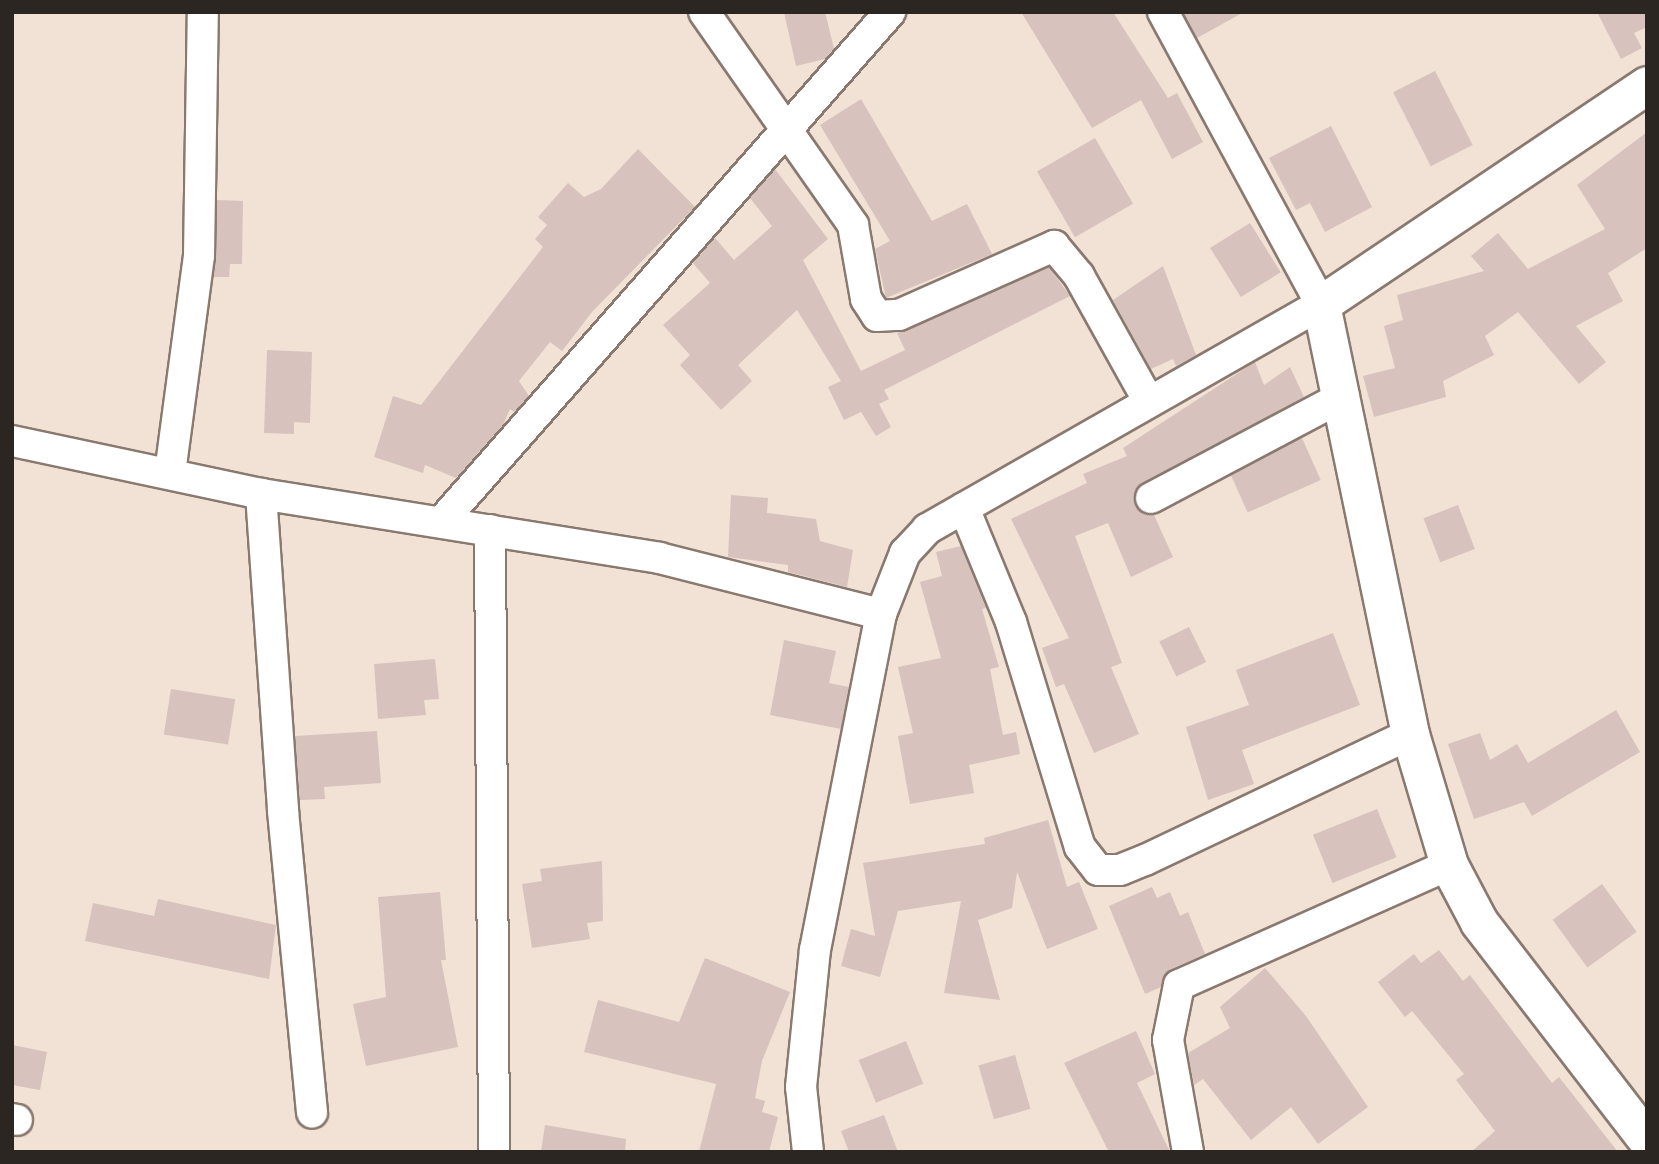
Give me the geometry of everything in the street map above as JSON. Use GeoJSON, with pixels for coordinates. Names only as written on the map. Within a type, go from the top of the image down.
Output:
{"type":"FeatureCollection","features":[{"type":"Feature","properties":{"kind":"street"},"geometry":{"type":"LineString","coordinates":[[170,473],[199,256],[203,12]]}},
{"type":"Feature","properties":{"kind":"street"},"geometry":{"type":"LineString","coordinates":[[704,12],[853,225],[866,299],[877,316],[899,315],[1054,246],[1079,276],[1149,402]]}},
{"type":"Feature","properties":{"kind":"street"},"geometry":{"type":"LineString","coordinates":[[443,520],[890,12]]}},
{"type":"Feature","properties":{"kind":"street"},"geometry":{"type":"LineString","coordinates":[[1163,12],[1321,304],[1344,396],[1410,734],[1450,865],[1479,922],[1647,1140]]}},
{"type":"Feature","properties":{"kind":"street"},"geometry":{"type":"LineString","coordinates":[[808,1152],[801,1087],[815,950],[881,614],[910,547],[927,529],[1321,304],[1647,85]]}},
{"type":"Feature","properties":{"kind":"street"},"geometry":{"type":"LineString","coordinates":[[1152,498],[1344,396]]}},
{"type":"Feature","properties":{"kind":"street"},"geometry":{"type":"LineString","coordinates":[[12,440],[261,494],[443,520],[659,558],[881,614]]}},
{"type":"Feature","properties":{"kind":"street"},"geometry":{"type":"LineString","coordinates":[[261,494],[283,811],[313,1113]]}},
{"type":"Feature","properties":{"kind":"street"},"geometry":{"type":"LineString","coordinates":[[964,508],[1011,622],[1080,847],[1098,870],[1120,870],[1145,860],[1410,734]]}},
{"type":"Feature","properties":{"kind":"street"},"geometry":{"type":"LineString","coordinates":[[490,530],[494,1152]]}},
{"type":"Feature","properties":{"kind":"street"},"geometry":{"type":"LineString","coordinates":[[1188,1152],[1168,1040],[1179,985],[1450,865]]}},
{"type":"Feature","properties":{"kind":"building"},"geometry":{"type":"Polygon","coordinates":[[[784,12],[825,12],[834,49],[825,59],[796,66],[784,12]]]}},
{"type":"Feature","properties":{"kind":"building"},"geometry":{"type":"Polygon","coordinates":[[[1021,12],[1113,12],[1168,98],[1177,93],[1203,142],[1172,159],[1141,100],[1092,128],[1021,12]]]}},
{"type":"Feature","properties":{"kind":"building"},"geometry":{"type":"Polygon","coordinates":[[[1183,12],[1244,12],[1197,38],[1183,12]]]}},
{"type":"Feature","properties":{"kind":"building"},"geometry":{"type":"Polygon","coordinates":[[[1597,12],[1647,12],[1647,27],[1634,33],[1642,48],[1621,59],[1597,12]]]}},
{"type":"Feature","properties":{"kind":"building"},"geometry":{"type":"Polygon","coordinates":[[[1435,71],[1473,145],[1431,166],[1393,92],[1435,71]]]}},
{"type":"Feature","properties":{"kind":"building"},"geometry":{"type":"Polygon","coordinates":[[[861,99],[932,221],[967,204],[992,254],[886,298],[875,249],[890,241],[820,125],[861,99]]]}},
{"type":"Feature","properties":{"kind":"building"},"geometry":{"type":"Polygon","coordinates":[[[1331,126],[1372,207],[1325,232],[1310,203],[1296,210],[1269,158],[1331,126]]]}},
{"type":"Feature","properties":{"kind":"building"},"geometry":{"type":"Polygon","coordinates":[[[1647,132],[1647,248],[1608,273],[1623,301],[1576,326],[1606,362],[1579,384],[1518,312],[1485,336],[1494,355],[1443,381],[1446,397],[1374,417],[1363,376],[1395,368],[1384,326],[1403,320],[1397,295],[1484,271],[1471,256],[1498,233],[1528,269],[1605,229],[1577,185],[1647,132]]]}},
{"type":"Feature","properties":{"kind":"building"},"geometry":{"type":"Polygon","coordinates":[[[1095,138],[1133,204],[1075,237],[1037,172],[1095,138]]]}},
{"type":"Feature","properties":{"kind":"building"},"geometry":{"type":"Polygon","coordinates":[[[638,149],[695,207],[592,312],[562,351],[550,342],[519,381],[529,396],[514,412],[510,409],[503,425],[456,478],[425,465],[423,473],[374,457],[393,396],[421,405],[543,247],[535,239],[547,225],[538,217],[568,183],[584,197],[601,189],[638,149]]]}},
{"type":"Feature","properties":{"kind":"building"},"geometry":{"type":"Polygon","coordinates":[[[775,169],[828,239],[803,260],[861,371],[905,350],[897,333],[1049,267],[1070,296],[884,390],[889,399],[879,404],[891,427],[876,436],[861,412],[844,420],[828,387],[841,381],[797,310],[738,365],[752,381],[721,410],[680,365],[690,355],[663,325],[710,283],[693,263],[715,238],[734,260],[772,226],[750,198],[775,169]]]}},
{"type":"Feature","properties":{"kind":"building"},"geometry":{"type":"Polygon","coordinates":[[[217,200],[243,201],[242,264],[230,264],[229,277],[214,277],[217,200]]]}},
{"type":"Feature","properties":{"kind":"building"},"geometry":{"type":"Polygon","coordinates":[[[1250,223],[1281,272],[1241,297],[1210,248],[1250,223]]]}},
{"type":"Feature","properties":{"kind":"building"},"geometry":{"type":"Polygon","coordinates":[[[1163,266],[1196,355],[1176,366],[1173,359],[1151,369],[1113,300],[1163,266]]]}},
{"type":"Feature","properties":{"kind":"building"},"geometry":{"type":"Polygon","coordinates":[[[267,350],[312,352],[310,423],[294,422],[294,434],[264,433],[267,350]]]}},
{"type":"Feature","properties":{"kind":"building"},"geometry":{"type":"Polygon","coordinates":[[[1255,362],[1264,385],[1290,367],[1304,397],[1136,489],[1136,507],[1154,515],[1173,557],[1131,577],[1108,523],[1075,536],[1122,663],[1111,667],[1139,734],[1094,753],[1064,684],[1056,687],[1042,648],[1069,638],[1011,519],[1087,483],[1083,474],[1127,456],[1123,448],[1255,362]]]}},
{"type":"Feature","properties":{"kind":"building"},"geometry":{"type":"Polygon","coordinates":[[[1302,438],[1321,480],[1248,513],[1229,471],[1302,438]]]}},
{"type":"Feature","properties":{"kind":"building"},"geometry":{"type":"Polygon","coordinates":[[[731,495],[768,498],[767,513],[816,519],[820,541],[853,550],[847,587],[788,572],[788,565],[728,557],[731,495]]]}},
{"type":"Feature","properties":{"kind":"building"},"geometry":{"type":"Polygon","coordinates":[[[1458,505],[1475,549],[1440,562],[1423,518],[1458,505]]]}},
{"type":"Feature","properties":{"kind":"building"},"geometry":{"type":"Polygon","coordinates":[[[961,546],[986,608],[982,609],[999,667],[990,669],[1003,735],[1016,732],[1020,754],[969,765],[974,793],[910,804],[898,736],[913,733],[898,667],[941,658],[920,582],[942,576],[936,552],[961,546]]]}},
{"type":"Feature","properties":{"kind":"building"},"geometry":{"type":"Polygon","coordinates":[[[1189,627],[1206,662],[1176,677],[1159,641],[1189,627]]]}},
{"type":"Feature","properties":{"kind":"building"},"geometry":{"type":"Polygon","coordinates":[[[1333,633],[1360,705],[1242,750],[1254,784],[1208,800],[1186,727],[1249,705],[1236,670],[1333,633]]]}},
{"type":"Feature","properties":{"kind":"building"},"geometry":{"type":"Polygon","coordinates":[[[784,640],[836,651],[829,683],[849,687],[841,729],[770,715],[784,640]]]}},
{"type":"Feature","properties":{"kind":"building"},"geometry":{"type":"Polygon","coordinates":[[[435,659],[439,699],[424,700],[426,715],[378,719],[374,664],[435,659]]]}},
{"type":"Feature","properties":{"kind":"building"},"geometry":{"type":"Polygon","coordinates":[[[171,689],[235,699],[228,745],[164,734],[171,689]]]}},
{"type":"Feature","properties":{"kind":"building"},"geometry":{"type":"Polygon","coordinates":[[[1616,710],[1640,752],[1532,816],[1524,802],[1474,819],[1448,744],[1480,733],[1490,760],[1517,744],[1528,763],[1616,710]]]}},
{"type":"Feature","properties":{"kind":"building"},"geometry":{"type":"Polygon","coordinates":[[[377,731],[381,783],[324,787],[325,799],[300,800],[295,736],[377,731]]]}},
{"type":"Feature","properties":{"kind":"building"},"geometry":{"type":"Polygon","coordinates":[[[1377,809],[1396,857],[1333,883],[1313,835],[1377,809]]]}},
{"type":"Feature","properties":{"kind":"building"},"geometry":{"type":"Polygon","coordinates":[[[1048,820],[1067,887],[1079,882],[1098,929],[1047,949],[1017,872],[1012,908],[978,920],[1000,1000],[944,993],[961,901],[898,911],[880,977],[841,966],[851,929],[875,936],[863,863],[985,844],[984,838],[1048,820]]]}},
{"type":"Feature","properties":{"kind":"building"},"geometry":{"type":"Polygon","coordinates":[[[602,861],[603,921],[587,923],[590,939],[532,948],[522,884],[542,881],[540,869],[602,861]]]}},
{"type":"Feature","properties":{"kind":"building"},"geometry":{"type":"Polygon","coordinates":[[[1602,884],[1637,932],[1587,968],[1553,920],[1602,884]]]}},
{"type":"Feature","properties":{"kind":"building"},"geometry":{"type":"Polygon","coordinates":[[[1152,887],[1157,898],[1170,892],[1180,916],[1188,912],[1205,954],[1171,969],[1161,987],[1145,994],[1109,906],[1152,887]]]}},
{"type":"Feature","properties":{"kind":"building"},"geometry":{"type":"Polygon","coordinates":[[[440,892],[446,960],[441,960],[458,1047],[366,1066],[353,1004],[386,997],[378,897],[440,892]]]}},
{"type":"Feature","properties":{"kind":"building"},"geometry":{"type":"Polygon","coordinates":[[[158,899],[276,925],[269,979],[85,941],[93,903],[154,916],[158,899]]]}},
{"type":"Feature","properties":{"kind":"building"},"geometry":{"type":"Polygon","coordinates":[[[1439,950],[1463,981],[1470,975],[1552,1083],[1559,1077],[1618,1152],[1471,1152],[1495,1131],[1456,1080],[1464,1074],[1412,1011],[1405,1017],[1378,982],[1414,954],[1421,963],[1439,950]]]}},
{"type":"Feature","properties":{"kind":"building"},"geometry":{"type":"Polygon","coordinates":[[[705,958],[790,992],[762,1061],[755,1098],[765,1101],[762,1112],[778,1117],[769,1152],[699,1152],[716,1084],[584,1052],[598,1000],[679,1022],[705,958]]]}},
{"type":"Feature","properties":{"kind":"building"},"geometry":{"type":"Polygon","coordinates":[[[1265,968],[1306,1016],[1368,1107],[1318,1144],[1291,1107],[1251,1140],[1203,1079],[1194,1085],[1188,1053],[1230,1028],[1220,1007],[1265,968]]]}},
{"type":"Feature","properties":{"kind":"building"},"geometry":{"type":"Polygon","coordinates":[[[1136,1031],[1155,1074],[1137,1083],[1170,1152],[1109,1152],[1064,1063],[1136,1031]]]}},
{"type":"Feature","properties":{"kind":"building"},"geometry":{"type":"Polygon","coordinates":[[[906,1041],[923,1084],[876,1103],[859,1060],[906,1041]]]}},
{"type":"Feature","properties":{"kind":"building"},"geometry":{"type":"Polygon","coordinates":[[[12,1045],[47,1052],[40,1090],[12,1085],[12,1045]]]}},
{"type":"Feature","properties":{"kind":"building"},"geometry":{"type":"Polygon","coordinates":[[[1015,1055],[1030,1109],[994,1119],[978,1065],[1015,1055]]]}},
{"type":"Feature","properties":{"kind":"building"},"geometry":{"type":"Polygon","coordinates":[[[884,1115],[898,1152],[849,1152],[841,1131],[884,1115]]]}},
{"type":"Feature","properties":{"kind":"building"},"geometry":{"type":"Polygon","coordinates":[[[545,1125],[626,1139],[625,1152],[541,1152],[545,1125]]]}}]}
